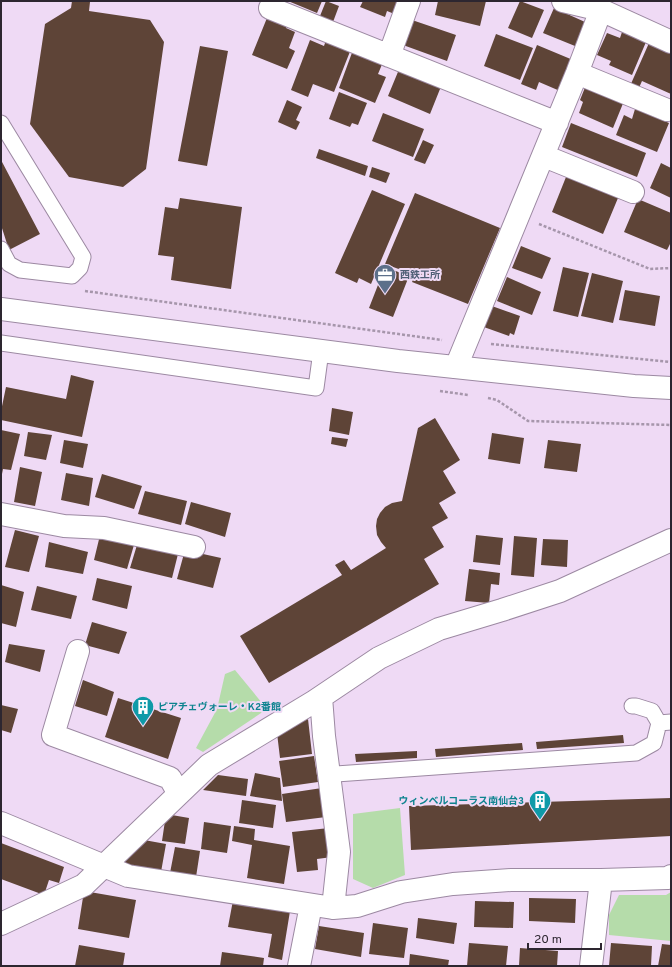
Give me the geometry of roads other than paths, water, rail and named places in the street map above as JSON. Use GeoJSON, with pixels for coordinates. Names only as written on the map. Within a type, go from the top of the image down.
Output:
{"type":"FeatureCollection","features":[{"type":"Feature","properties":{"kind":"street"},"geometry":{"type":"LineString","coordinates":[[389,56],[409,1]]}},
{"type":"Feature","properties":{"kind":"street"},"geometry":{"type":"LineString","coordinates":[[562,1],[601,10],[671,42]]}},
{"type":"Feature","properties":{"kind":"street"},"geometry":{"type":"LineString","coordinates":[[270,8],[557,123]]}},
{"type":"Feature","properties":{"kind":"street"},"geometry":{"type":"LineString","coordinates":[[456,368],[544,156],[601,10]]}},
{"type":"Feature","properties":{"kind":"street"},"geometry":{"type":"LineString","coordinates":[[577,73],[667,110]]}},
{"type":"Feature","properties":{"kind":"street"},"geometry":{"type":"LineString","coordinates":[[544,156],[633,192]]}},
{"type":"Feature","properties":{"kind":"street"},"geometry":{"type":"LineString","coordinates":[[1,309],[456,368],[634,386],[671,388]]}},
{"type":"Feature","properties":{"kind":"street"},"geometry":{"type":"LineString","coordinates":[[1,514],[64,526],[104,528],[194,547]]}},
{"type":"Feature","properties":{"kind":"street"},"geometry":{"type":"LineString","coordinates":[[1,924],[84,885],[209,765],[321,696],[379,658],[440,628],[560,591],[671,540]]}},
{"type":"Feature","properties":{"kind":"street"},"geometry":{"type":"LineString","coordinates":[[78,652],[53,735],[170,778],[180,794]]}},
{"type":"Feature","properties":{"kind":"street"},"geometry":{"type":"LineString","coordinates":[[321,696],[324,736],[339,852],[333,908]]}},
{"type":"Feature","properties":{"kind":"street"},"geometry":{"type":"LineString","coordinates":[[1,823],[128,876],[333,908],[357,906],[401,892],[453,884],[512,880],[668,878],[671,876]]}},
{"type":"Feature","properties":{"kind":"street"},"geometry":{"type":"LineString","coordinates":[[591,966],[600,880]]}},
{"type":"Feature","properties":{"kind":"street"},"geometry":{"type":"LineString","coordinates":[[300,966],[311,905]]}},
{"type":"Feature","properties":{"kind":"lane"},"geometry":{"type":"LineString","coordinates":[[1,123],[83,257],[80,268],[72,276],[20,270],[9,264],[1,249]]}},
{"type":"Feature","properties":{"kind":"lane"},"geometry":{"type":"LineString","coordinates":[[1,343],[316,388],[321,351]]}},
{"type":"Feature","properties":{"kind":"lane"},"geometry":{"type":"LineString","coordinates":[[331,782],[336,774],[636,753],[654,743],[665,722],[652,710],[632,706]]}},
{"type":"Feature","properties":{"kind":"place","name":"西鉄工所"},"geometry":{"type":"Point","coordinates":[385,294]}},
{"type":"Feature","properties":{"kind":"place","name":"ピアチェヴォーレ・K2番館"},"geometry":{"type":"Point","coordinates":[143,726]}},
{"type":"Feature","properties":{"kind":"place","name":"ウィンベルコーラス南仙台3"},"geometry":{"type":"Point","coordinates":[540,820]}}]}
